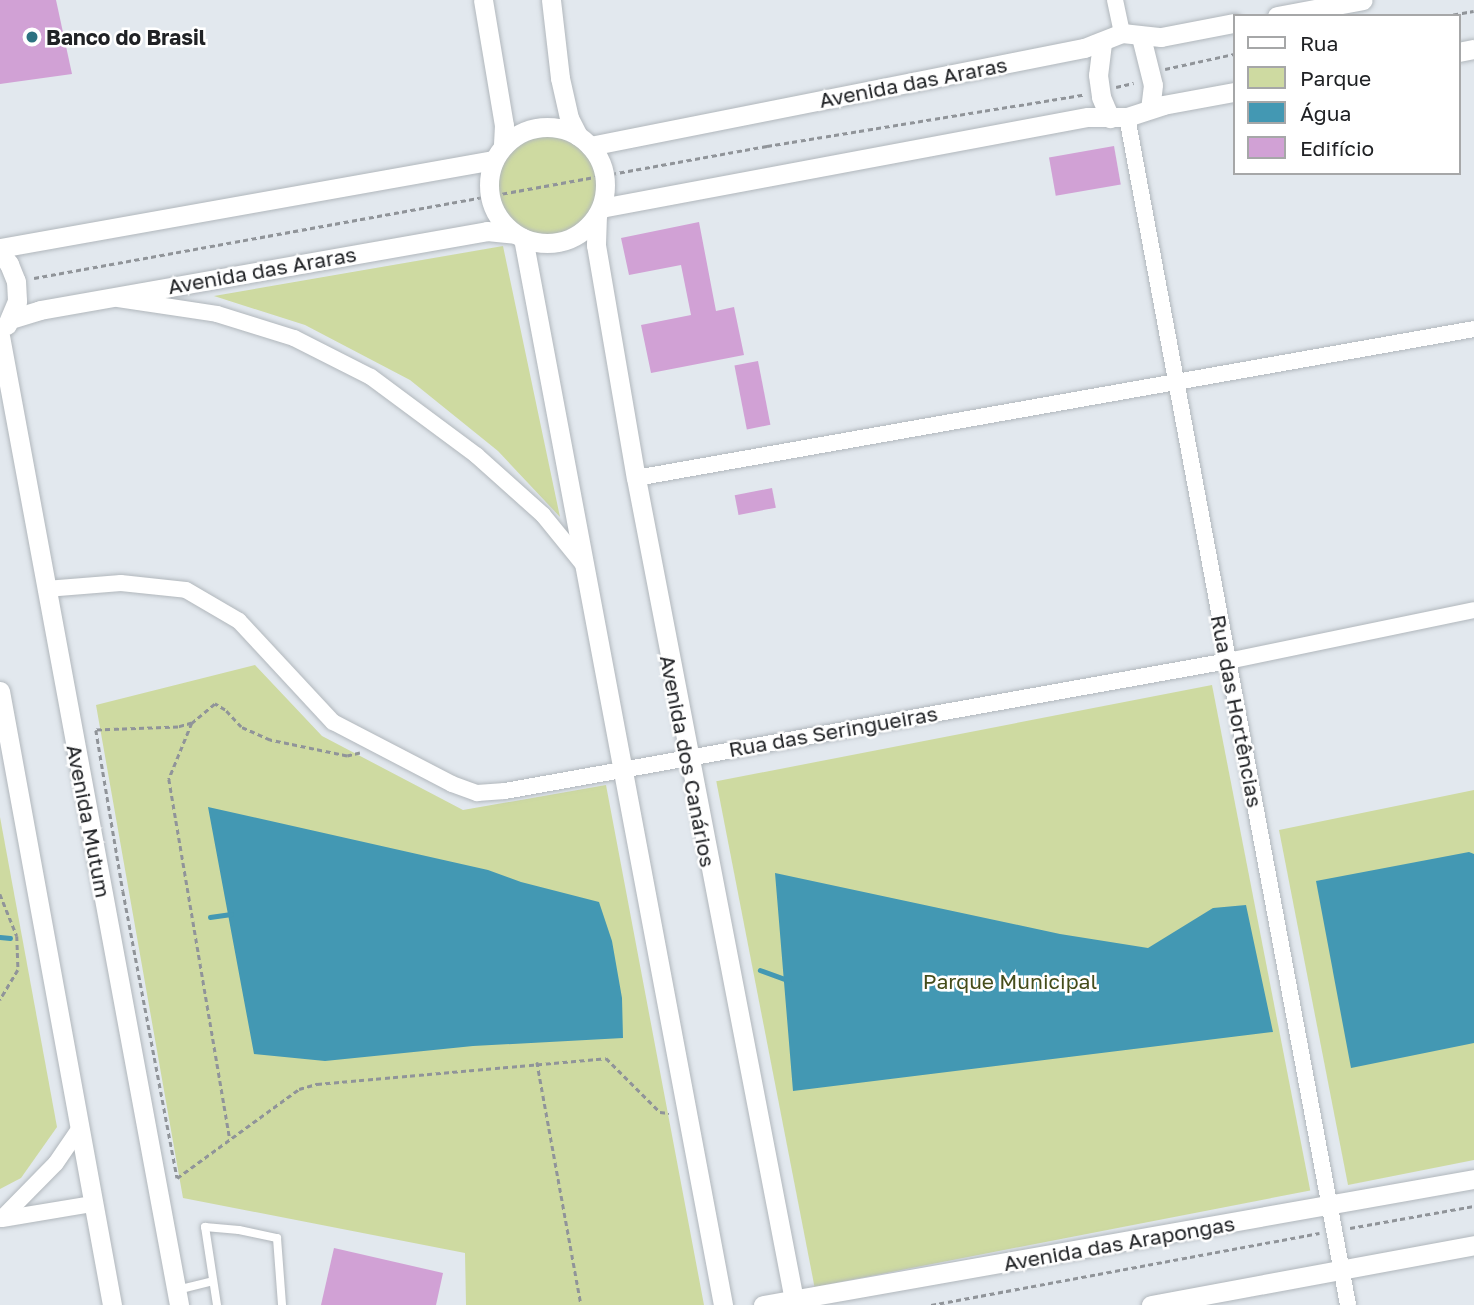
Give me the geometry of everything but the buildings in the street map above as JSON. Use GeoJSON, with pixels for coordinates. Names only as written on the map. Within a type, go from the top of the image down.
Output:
{"type":"FeatureCollection","features":[{"type":"Feature","properties":{"kind":"street"},"geometry":{"type":"LineString","coordinates":[[483,0],[504,125],[489,180],[490,196],[500,219],[519,236],[723,1305]]}},
{"type":"Feature","properties":{"kind":"street"},"geometry":{"type":"LineString","coordinates":[[551,0],[560,78],[569,118],[601,165],[603,176]]}},
{"type":"Feature","properties":{"kind":"street"},"geometry":{"type":"LineString","coordinates":[[1115,0],[1152,75],[1150,109]]}},
{"type":"Feature","properties":{"kind":"street"},"geometry":{"type":"LineString","coordinates":[[1288,14],[1363,0]]}},
{"type":"Feature","properties":{"kind":"street","name":"Avenida das Araras"},"geometry":{"type":"LineString","coordinates":[[584,141],[1102,43],[1131,35],[1161,37],[1232,23]]}},
{"type":"Feature","properties":{"kind":"street"},"geometry":{"type":"LineString","coordinates":[[1102,43],[1098,75],[1101,91],[1118,117]]}},
{"type":"Feature","properties":{"kind":"street"},"geometry":{"type":"LineString","coordinates":[[599,211],[1088,117],[1118,117],[1232,92]]}},
{"type":"Feature","properties":{"kind":"street","name":"Rua das Hortências"},"geometry":{"type":"LineString","coordinates":[[1118,117],[1176,383],[1348,1305]]}},
{"type":"Feature","properties":{"kind":"street"},"geometry":{"type":"LineString","coordinates":[[16,282],[0,250],[498,153],[519,134],[538,127],[559,128],[584,141]]}},
{"type":"Feature","properties":{"kind":"street","name":"Avenida dos Canários"},"geometry":{"type":"LineString","coordinates":[[603,176],[605,186],[599,211],[596,245],[687,757],[794,1302]]}},
{"type":"Feature","properties":{"kind":"street","name":"Avenida das Araras"},"geometry":{"type":"LineString","coordinates":[[4,330],[40,310],[487,231],[543,243],[565,241],[583,231],[599,211]]}},
{"type":"Feature","properties":{"kind":"street","name":"Avenida Mutum"},"geometry":{"type":"LineString","coordinates":[[16,282],[16,301],[4,330],[46,589],[178,1297]]}},
{"type":"Feature","properties":{"kind":"street"},"geometry":{"type":"LineString","coordinates":[[109,298],[230,318],[294,338],[371,377],[476,455],[543,515],[583,564]]}},
{"type":"Feature","properties":{"kind":"street"},"geometry":{"type":"LineString","coordinates":[[636,478],[1474,329]]}},
{"type":"Feature","properties":{"kind":"street","name":"Rua das Seringueiras"},"geometry":{"type":"LineString","coordinates":[[46,589],[121,583],[186,590],[239,621],[333,722],[452,785],[477,793],[505,791],[620,768],[1228,661],[1474,610]]}},
{"type":"Feature","properties":{"kind":"street"},"geometry":{"type":"LineString","coordinates":[[0,691],[112,1305]]}},
{"type":"Feature","properties":{"kind":"street"},"geometry":{"type":"LineString","coordinates":[[0,1219],[56,1163],[79,1128]]}},
{"type":"Feature","properties":{"kind":"street","name":"Avenida das Arapongas"},"geometry":{"type":"LineString","coordinates":[[763,1305],[794,1302],[1474,1179]]}},
{"type":"Feature","properties":{"kind":"street"},"geometry":{"type":"LineString","coordinates":[[0,1219],[93,1204]]}},
{"type":"Feature","properties":{"kind":"street"},"geometry":{"type":"LineString","coordinates":[[1151,1305],[1474,1245]]}},
{"type":"Feature","properties":{"kind":"lane"},"geometry":{"type":"LineString","coordinates":[[217,1305],[205,1227],[239,1230],[276,1238],[282,1305]]}},
{"type":"Feature","properties":{"kind":"lane"},"geometry":{"type":"LineString","coordinates":[[178,1297],[213,1281]]}},
{"type":"Feature","properties":{"kind":"path"},"geometry":{"type":"LineString","coordinates":[[1455,14],[1474,10]]}},
{"type":"Feature","properties":{"kind":"path"},"geometry":{"type":"LineString","coordinates":[[16,282],[603,176],[1101,91],[1175,65],[1232,54]]}},
{"type":"Feature","properties":{"kind":"path"},"geometry":{"type":"LineString","coordinates":[[369,751],[347,756],[270,740],[241,727],[215,704],[192,723],[178,727],[96,730],[177,1178],[299,1088],[317,1084],[537,1062],[606,1058],[660,1112],[686,1111]]}},
{"type":"Feature","properties":{"kind":"path"},"geometry":{"type":"LineString","coordinates":[[192,723],[169,779],[230,1139]]}},
{"type":"Feature","properties":{"kind":"path"},"geometry":{"type":"LineString","coordinates":[[0,894],[17,936],[18,970],[0,1000]]}},
{"type":"Feature","properties":{"kind":"path"},"geometry":{"type":"LineString","coordinates":[[537,1062],[580,1305]]}},
{"type":"Feature","properties":{"kind":"path"},"geometry":{"type":"LineString","coordinates":[[931,1305],[1474,1206]]}},
{"type":"Feature","properties":{"kind":"green space"},"geometry":{"type":"Polygon","coordinates":[[[547,135],[566,139],[582,150],[593,166],[597,185],[593,204],[582,220],[566,231],[547,235],[528,231],[512,220],[501,204],[497,185],[501,166],[512,150],[528,139],[547,135]]]}},
{"type":"Feature","properties":{"kind":"green space"},"geometry":{"type":"Polygon","coordinates":[[[503,246],[560,517],[498,451],[410,380],[305,325],[214,296],[503,246]]]}},
{"type":"Feature","properties":{"kind":"green space"},"geometry":{"type":"Polygon","coordinates":[[[255,665],[322,736],[463,810],[606,785],[704,1305],[466,1305],[465,1253],[183,1198],[96,705],[255,665]]]}},
{"type":"Feature","properties":{"kind":"green space","name":"Parque Municipal"},"geometry":{"type":"Polygon","coordinates":[[[1212,685],[1310,1191],[815,1287],[716,781],[1212,685]]]}},
{"type":"Feature","properties":{"kind":"green space"},"geometry":{"type":"Polygon","coordinates":[[[1474,790],[1474,1160],[1348,1185],[1279,830],[1474,790]]]}},
{"type":"Feature","properties":{"kind":"green space"},"geometry":{"type":"Polygon","coordinates":[[[0,817],[57,1127],[21,1178],[0,1189],[0,817]]]}},
{"type":"Feature","properties":{"kind":"water"},"geometry":{"type":"Polygon","coordinates":[[[208,807],[488,870],[521,882],[599,902],[612,941],[622,998],[623,1038],[473,1046],[325,1061],[254,1054],[208,807]]]}},
{"type":"Feature","properties":{"kind":"water"},"geometry":{"type":"Polygon","coordinates":[[[1469,852],[1474,854],[1474,1043],[1351,1068],[1316,881],[1469,852]]]}},
{"type":"Feature","properties":{"kind":"water"},"geometry":{"type":"Polygon","coordinates":[[[775,873],[1060,934],[1148,948],[1213,908],[1246,905],[1273,1032],[793,1091],[775,873]]]}},
{"type":"Feature","properties":{"kind":"waterway"},"geometry":{"type":"LineString","coordinates":[[210,917],[231,914]]}},
{"type":"Feature","properties":{"kind":"waterway"},"geometry":{"type":"LineString","coordinates":[[0,937],[10,938]]}},
{"type":"Feature","properties":{"kind":"waterway"},"geometry":{"type":"LineString","coordinates":[[760,970],[788,980]]}},
{"type":"Feature","properties":{"kind":"place","name":"Banco do Brasil"},"geometry":{"type":"Point","coordinates":[32,37]}}]}
